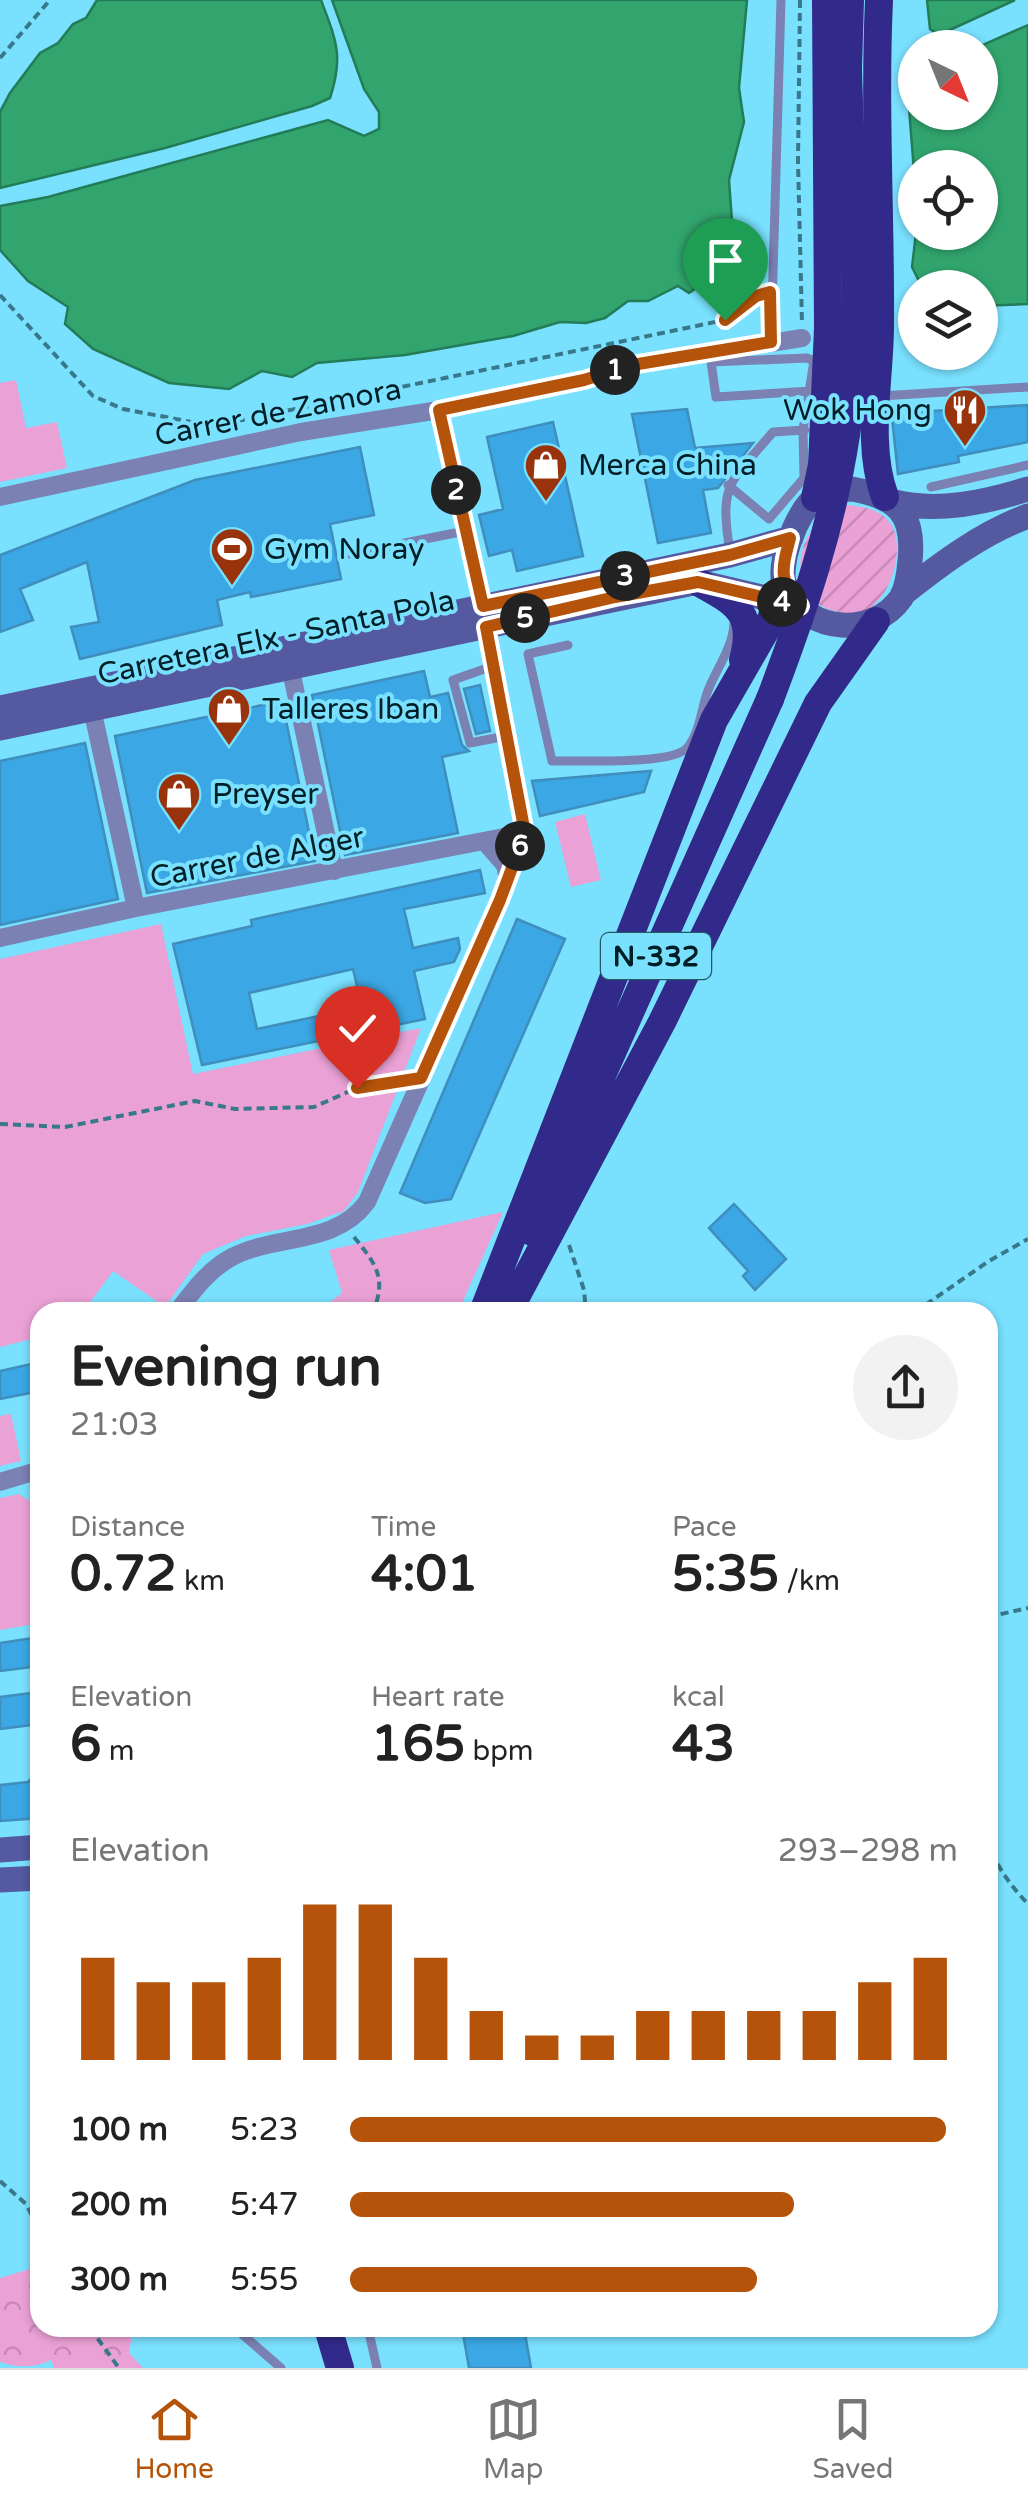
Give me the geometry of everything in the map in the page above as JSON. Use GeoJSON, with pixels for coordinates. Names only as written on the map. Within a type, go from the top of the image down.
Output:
{"type":"FeatureCollection","features":[{"type":"Feature","properties":{"kind":"highway"},"geometry":{"type":"LineString","coordinates":[[815,498],[822,464],[813,432],[826,0]]}},
{"type":"Feature","properties":{"kind":"highway","name":"N-332"},"geometry":{"type":"LineString","coordinates":[[510,1302],[770,699],[825,540],[846,435],[854,326],[850,0]]}},
{"type":"Feature","properties":{"kind":"highway"},"geometry":{"type":"LineString","coordinates":[[879,0],[876,66],[880,326],[876,461],[889,500]]}},
{"type":"Feature","properties":{"kind":"highway"},"geometry":{"type":"LineString","coordinates":[[813,432],[864,418],[877,428]]}},
{"type":"Feature","properties":{"kind":"highway"},"geometry":{"type":"LineString","coordinates":[[698,582],[727,598],[748,624],[740,670]]}},
{"type":"Feature","properties":{"kind":"highway"},"geometry":{"type":"LineString","coordinates":[[486,1302],[714,720],[740,670],[789,599]]}},
{"type":"Feature","properties":{"kind":"highway"},"geometry":{"type":"LineString","coordinates":[[550,1215],[662,1022],[818,703],[876,620]]}},
{"type":"Feature","properties":{"kind":"highway","name":"N-332"},"geometry":{"type":"LineString","coordinates":[[497,1302],[550,1215]]}},
{"type":"Feature","properties":{"kind":"highway"},"geometry":{"type":"LineString","coordinates":[[332,2337],[339,2365]]}},
{"type":"Feature","properties":{"kind":"main road"},"geometry":{"type":"LineString","coordinates":[[1028,489],[1000,498],[941,507],[889,500],[852,489],[815,498],[790,538],[784,560],[789,599],[825,622],[842,626],[876,620],[946,560],[1028,516]]}},
{"type":"Feature","properties":{"kind":"main road"},"geometry":{"type":"LineString","coordinates":[[889,500],[908,522],[912,544],[904,593]]}},
{"type":"Feature","properties":{"kind":"main road","name":"Carretera Elx - Santa Pola"},"geometry":{"type":"LineString","coordinates":[[0,728],[290,666],[790,538]]}},
{"type":"Feature","properties":{"kind":"main road","name":"Carretera Elx - Santa Pola"},"geometry":{"type":"LineString","coordinates":[[0,708],[485,616],[698,582],[789,599]]}},
{"type":"Feature","properties":{"kind":"main road"},"geometry":{"type":"LineString","coordinates":[[0,1850],[30,1848]]}},
{"type":"Feature","properties":{"kind":"main road"},"geometry":{"type":"LineString","coordinates":[[0,1880],[30,1878]]}},
{"type":"Feature","properties":{"kind":"street","name":"Carrer de Zamora"},"geometry":{"type":"LineString","coordinates":[[0,498],[301,432],[439,410],[584,380],[632,365],[802,338]]}},
{"type":"Feature","properties":{"kind":"street"},"geometry":{"type":"LineString","coordinates":[[186,1302],[205,1276],[236,1255],[344,1225],[367,1202],[508,880],[525,833],[485,616]]}},
{"type":"Feature","properties":{"kind":"street"},"geometry":{"type":"LineString","coordinates":[[290,666],[334,870]]}},
{"type":"Feature","properties":{"kind":"street"},"geometry":{"type":"LineString","coordinates":[[92,709],[136,908]]}},
{"type":"Feature","properties":{"kind":"street","name":"Carrer de Alger"},"geometry":{"type":"LineString","coordinates":[[0,938],[525,833]]}},
{"type":"Feature","properties":{"kind":"street"},"geometry":{"type":"LineString","coordinates":[[484,841],[505,865],[508,880]]}},
{"type":"Feature","properties":{"kind":"street"},"geometry":{"type":"LineString","coordinates":[[0,1482],[30,1473]]}},
{"type":"Feature","properties":{"kind":"lane"},"geometry":{"type":"LineString","coordinates":[[771,342],[781,0]]}},
{"type":"Feature","properties":{"kind":"lane"},"geometry":{"type":"LineString","coordinates":[[807,358],[817,376],[716,397],[711,362],[807,358]]}},
{"type":"Feature","properties":{"kind":"lane"},"geometry":{"type":"LineString","coordinates":[[878,396],[1028,388]]}},
{"type":"Feature","properties":{"kind":"lane"},"geometry":{"type":"LineString","coordinates":[[439,410],[485,616]]}},
{"type":"Feature","properties":{"kind":"lane"},"geometry":{"type":"LineString","coordinates":[[728,485],[769,519],[804,478],[813,432],[773,432],[728,485],[724,511],[730,555]]}},
{"type":"Feature","properties":{"kind":"lane"},"geometry":{"type":"LineString","coordinates":[[932,488],[1028,465]]}},
{"type":"Feature","properties":{"kind":"lane"},"geometry":{"type":"LineString","coordinates":[[350,554],[465,531]]}},
{"type":"Feature","properties":{"kind":"lane"},"geometry":{"type":"LineString","coordinates":[[568,645],[528,654],[552,761],[612,763],[680,754],[690,745],[708,690],[728,653],[734,619],[741,611]]}},
{"type":"Feature","properties":{"kind":"lane"},"geometry":{"type":"LineString","coordinates":[[494,666],[453,680],[470,743],[506,736]]}},
{"type":"Feature","properties":{"kind":"lane"},"geometry":{"type":"LineString","coordinates":[[245,2337],[281,2368]]}},
{"type":"Feature","properties":{"kind":"lane"},"geometry":{"type":"LineString","coordinates":[[370,2337],[377,2368]]}},
{"type":"Feature","properties":{"kind":"path"},"geometry":{"type":"LineString","coordinates":[[0,58],[50,0]]}},
{"type":"Feature","properties":{"kind":"path"},"geometry":{"type":"LineString","coordinates":[[800,0],[802,338]]}},
{"type":"Feature","properties":{"kind":"path"},"geometry":{"type":"LineString","coordinates":[[0,295],[93,396],[123,409],[213,426],[725,320],[756,296],[770,292]]}},
{"type":"Feature","properties":{"kind":"path"},"geometry":{"type":"LineString","coordinates":[[0,1124],[64,1126],[195,1101],[235,1109],[314,1107],[357,1088],[421,1078]]}},
{"type":"Feature","properties":{"kind":"path"},"geometry":{"type":"LineString","coordinates":[[550,1215],[584,1290],[585,1302]]}},
{"type":"Feature","properties":{"kind":"path"},"geometry":{"type":"LineString","coordinates":[[344,1225],[374,1262],[382,1292],[378,1302]]}},
{"type":"Feature","properties":{"kind":"path"},"geometry":{"type":"LineString","coordinates":[[929,1302],[1028,1238]]}},
{"type":"Feature","properties":{"kind":"path"},"geometry":{"type":"LineString","coordinates":[[998,1615],[1028,1608]]}},
{"type":"Feature","properties":{"kind":"path"},"geometry":{"type":"LineString","coordinates":[[998,1864],[1028,1904]]}},
{"type":"Feature","properties":{"kind":"path"},"geometry":{"type":"LineString","coordinates":[[0,2181],[30,2212]]}},
{"type":"Feature","properties":{"kind":"path"},"geometry":{"type":"LineString","coordinates":[[97,2337],[119,2368]]}},
{"type":"Feature","properties":{"kind":"green space"},"geometry":{"type":"Polygon","coordinates":[[[16,380],[26,428],[57,422],[67,468],[0,482],[0,383],[16,380]]]}},
{"type":"Feature","properties":{"kind":"green space"},"geometry":{"type":"Polygon","coordinates":[[[849,505],[886,518],[897,545],[889,584],[874,605],[854,614],[819,604],[811,597],[801,569],[804,544],[817,523],[849,505]]]}},
{"type":"Feature","properties":{"kind":"green space"},"geometry":{"type":"Polygon","coordinates":[[[585,814],[601,880],[571,887],[555,822],[585,814]]]}},
{"type":"Feature","properties":{"kind":"green space"},"geometry":{"type":"Polygon","coordinates":[[[161,924],[193,1074],[421,1028],[358,1192],[344,1211],[307,1224],[246,1236],[203,1254],[169,1302],[158,1302],[113,1271],[90,1302],[30,1302],[30,1340],[0,1347],[0,959],[161,924]]]}},
{"type":"Feature","properties":{"kind":"green space"},"geometry":{"type":"Polygon","coordinates":[[[503,1212],[462,1302],[330,1302],[342,1293],[329,1250],[503,1212]]]}},
{"type":"Feature","properties":{"kind":"green space"},"geometry":{"type":"Polygon","coordinates":[[[11,1414],[21,1461],[0,1466],[0,1416],[11,1414]]]}},
{"type":"Feature","properties":{"kind":"green space"},"geometry":{"type":"Polygon","coordinates":[[[19,1494],[30,1501],[30,1625],[0,1630],[0,1498],[19,1494]]]}},
{"type":"Feature","properties":{"kind":"green space"},"geometry":{"type":"Polygon","coordinates":[[[30,2269],[30,2337],[132,2337],[129,2353],[143,2368],[54,2368],[51,2360],[26,2366],[0,2362],[0,2278],[30,2269]]]}},
{"type":"Feature","properties":{"kind":"shaded area"},"geometry":{"type":"Polygon","coordinates":[[[97,0],[321,0],[336,48],[337,71],[330,98],[165,148],[0,188],[0,112],[40,53],[58,43],[73,24],[86,18],[97,0]]]}},
{"type":"Feature","properties":{"kind":"shaded area"},"geometry":{"type":"Polygon","coordinates":[[[332,0],[747,0],[739,88],[744,122],[729,180],[733,235],[722,262],[689,293],[678,286],[648,301],[628,301],[605,318],[586,323],[560,322],[513,336],[405,355],[317,363],[292,377],[262,371],[229,389],[169,383],[93,349],[65,324],[68,307],[28,281],[0,250],[0,206],[48,197],[328,120],[364,136],[379,129],[379,112],[364,89],[332,0]]]}},
{"type":"Feature","properties":{"kind":"shaded area"},"geometry":{"type":"Polygon","coordinates":[[[927,0],[1015,0],[950,30],[930,29],[927,0]]]}},
{"type":"Feature","properties":{"kind":"shaded area"},"geometry":{"type":"Polygon","coordinates":[[[1028,25],[1028,304],[998,305],[998,270],[912,267],[914,250],[998,250],[998,150],[912,150],[911,130],[998,130],[998,38],[1028,25]]]}},
{"type":"Feature","properties":{"kind":"building"},"geometry":{"type":"Polygon","coordinates":[[[1028,405],[1028,442],[958,456],[959,462],[898,474],[892,418],[932,411],[1028,405]]]}},
{"type":"Feature","properties":{"kind":"building"},"geometry":{"type":"Polygon","coordinates":[[[687,409],[695,448],[753,443],[718,488],[703,490],[711,533],[658,543],[632,414],[687,409]]]}},
{"type":"Feature","properties":{"kind":"building"},"geometry":{"type":"Polygon","coordinates":[[[553,422],[583,556],[517,571],[512,550],[489,556],[479,515],[503,509],[487,437],[553,422]]]}},
{"type":"Feature","properties":{"kind":"building"},"geometry":{"type":"Polygon","coordinates":[[[360,447],[374,515],[330,524],[341,579],[217,600],[222,625],[80,659],[71,627],[99,622],[87,562],[20,589],[33,620],[0,632],[0,555],[195,480],[360,447]]]}},
{"type":"Feature","properties":{"kind":"building"},"geometry":{"type":"Polygon","coordinates":[[[424,671],[430,697],[448,693],[462,745],[469,751],[442,757],[458,833],[345,855],[312,695],[424,671]]]}},
{"type":"Feature","properties":{"kind":"building"},"geometry":{"type":"Polygon","coordinates":[[[480,685],[490,731],[476,734],[464,689],[480,685]]]}},
{"type":"Feature","properties":{"kind":"building"},"geometry":{"type":"Polygon","coordinates":[[[282,701],[315,861],[147,893],[115,736],[282,701]]]}},
{"type":"Feature","properties":{"kind":"building"},"geometry":{"type":"Polygon","coordinates":[[[85,743],[118,899],[0,925],[0,761],[85,743]]]}},
{"type":"Feature","properties":{"kind":"building"},"geometry":{"type":"Polygon","coordinates":[[[651,771],[644,792],[540,816],[532,781],[651,771]]]}},
{"type":"Feature","properties":{"kind":"building"},"geometry":{"type":"Polygon","coordinates":[[[480,870],[485,893],[404,909],[413,948],[458,938],[460,949],[454,962],[414,971],[425,1019],[202,1065],[173,944],[252,926],[251,920],[480,870]],[[353,969],[249,993],[257,1029],[362,1007],[353,969]]]}},
{"type":"Feature","properties":{"kind":"building"},"geometry":{"type":"Polygon","coordinates":[[[517,919],[565,939],[451,1199],[425,1203],[400,1193],[517,919]]]}},
{"type":"Feature","properties":{"kind":"building"},"geometry":{"type":"Polygon","coordinates":[[[734,1204],[786,1259],[755,1290],[743,1276],[748,1271],[709,1228],[734,1204]]]}},
{"type":"Feature","properties":{"kind":"building"},"geometry":{"type":"Polygon","coordinates":[[[30,1364],[30,1393],[0,1399],[0,1371],[30,1364]]]}},
{"type":"Feature","properties":{"kind":"building"},"geometry":{"type":"Polygon","coordinates":[[[30,1638],[30,1667],[0,1671],[0,1643],[30,1638]]]}},
{"type":"Feature","properties":{"kind":"building"},"geometry":{"type":"Polygon","coordinates":[[[30,1693],[30,1725],[0,1729],[0,1697],[30,1693]]]}},
{"type":"Feature","properties":{"kind":"building"},"geometry":{"type":"Polygon","coordinates":[[[28,1782],[30,1819],[0,1821],[0,1785],[28,1782]]]}},
{"type":"Feature","properties":{"kind":"building"},"geometry":{"type":"Polygon","coordinates":[[[464,2337],[526,2337],[531,2368],[469,2368],[464,2337]]]}},
{"type":"Feature","properties":{"kind":"place","name":"Wok Hong"},"geometry":{"type":"Point","coordinates":[965,448]}},
{"type":"Feature","properties":{"kind":"place","name":"Merca China"},"geometry":{"type":"Point","coordinates":[546,503]}},
{"type":"Feature","properties":{"kind":"place","name":"Gym Noray"},"geometry":{"type":"Point","coordinates":[232,587]}},
{"type":"Feature","properties":{"kind":"place","name":"Talleres Iban"},"geometry":{"type":"Point","coordinates":[229,747]}},
{"type":"Feature","properties":{"kind":"place","name":"Preyser"},"geometry":{"type":"Point","coordinates":[179,832]}},
{"type":"Feature","properties":{"kind":"route"},"geometry":{"type":"LineString","coordinates":[[357,1088],[421,1078],[500,900],[525,833],[486,627],[698,582],[800,606],[785,588],[783,577],[790,538],[730,555],[483,606],[439,410],[584,380],[632,365],[771,342],[770,292],[756,296],[725,320]]}}]}
